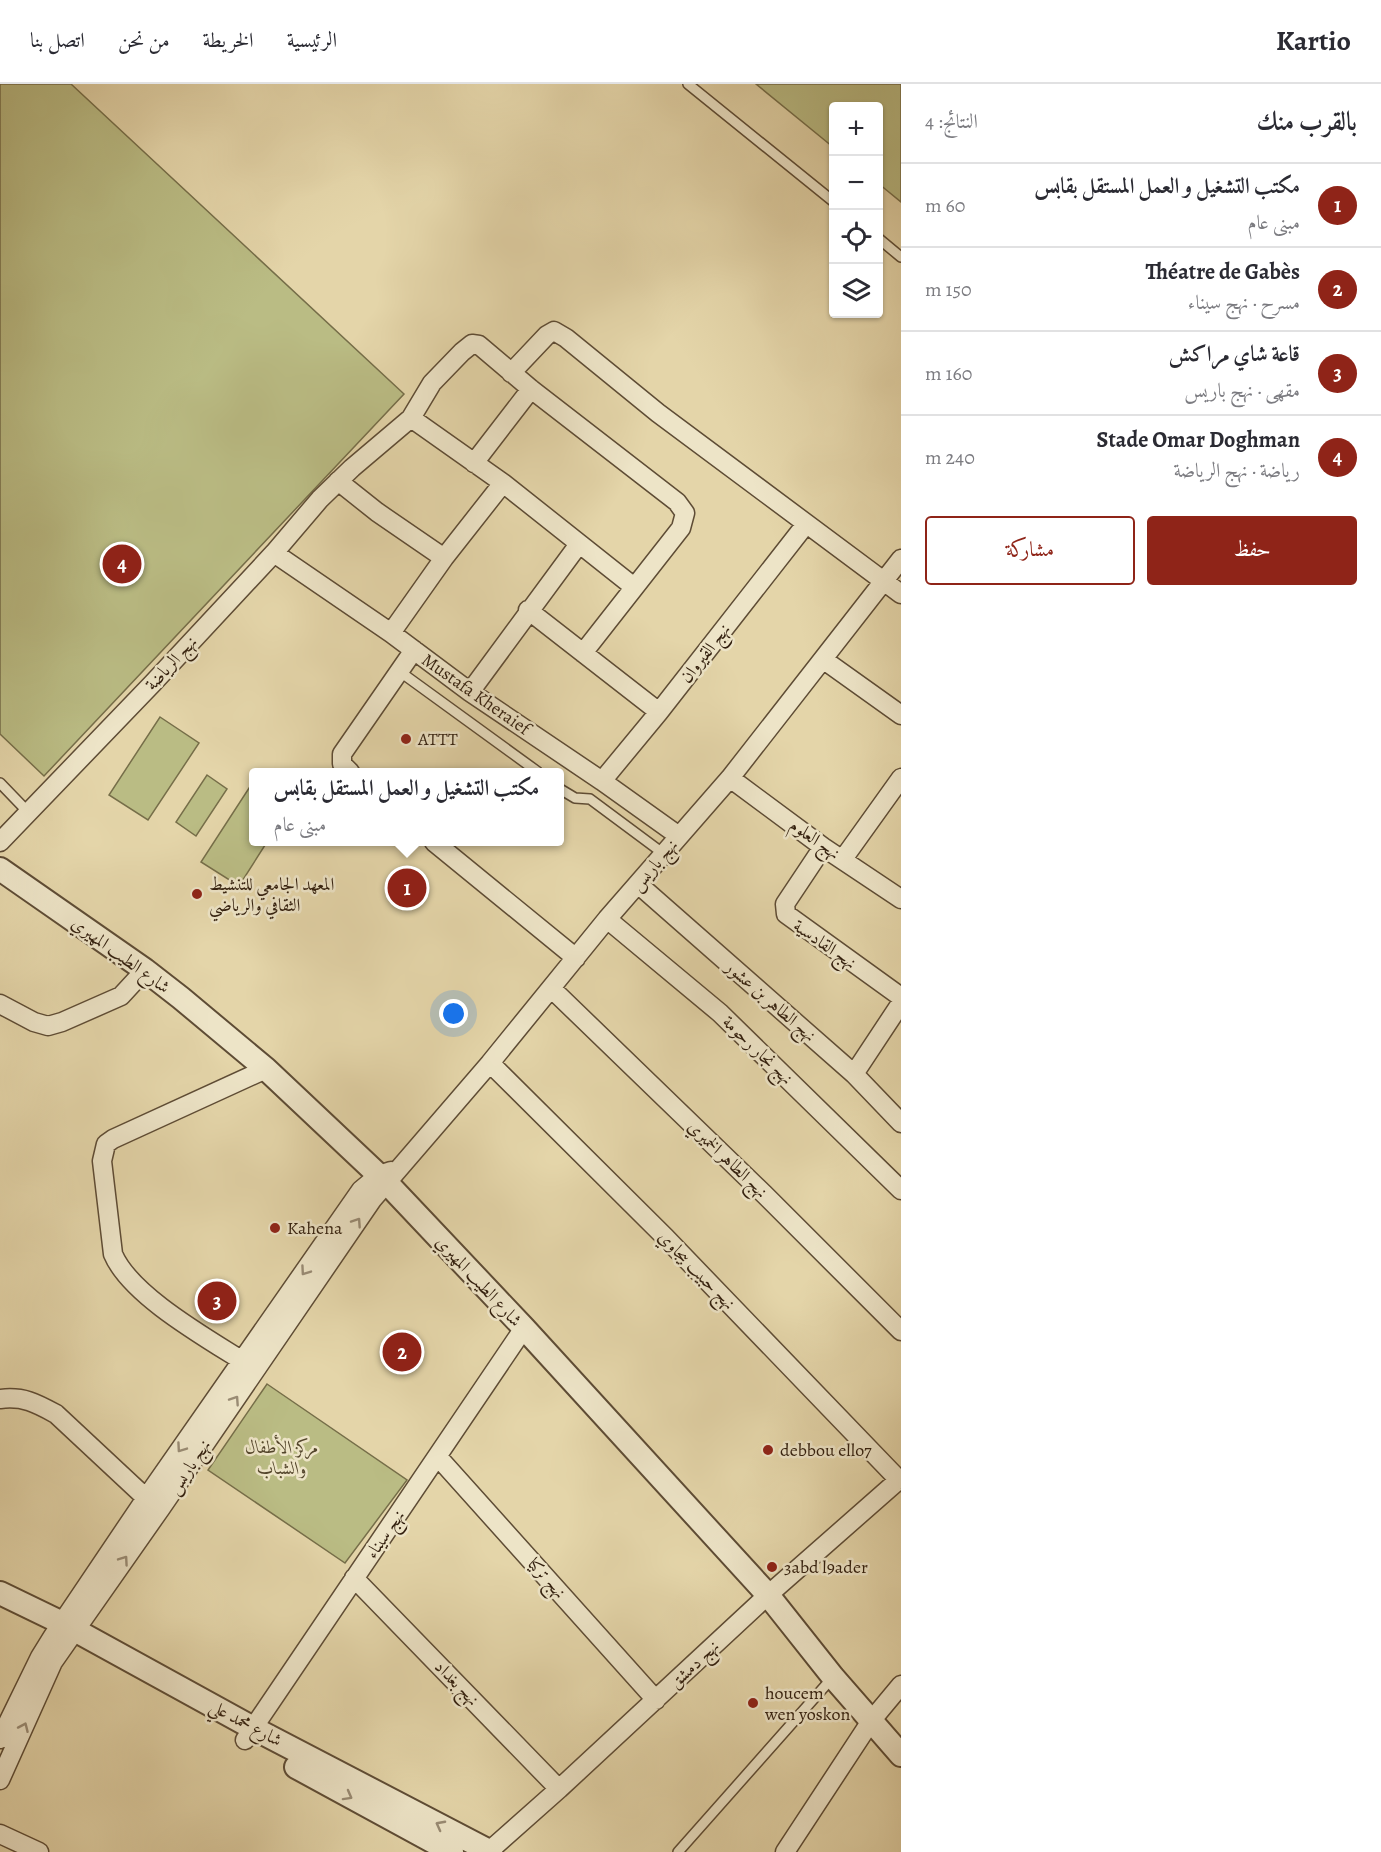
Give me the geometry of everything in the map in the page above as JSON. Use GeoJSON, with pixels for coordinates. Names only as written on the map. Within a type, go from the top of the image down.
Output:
{"type":"FeatureCollection","features":[{"type":"Feature","properties":{"kind":"street"},"geometry":{"type":"LineString","coordinates":[[583,653],[681,528],[685,516],[682,507],[511,373],[554,331],[566,338],[658,413],[901,594]]}},
{"type":"Feature","properties":{"kind":"street","name":"نهج الرياضة"},"geometry":{"type":"LineString","coordinates":[[0,842],[153,683],[274,553],[320,499],[411,418],[432,383],[462,352],[472,344],[479,345],[511,373]]}},
{"type":"Feature","properties":{"kind":"street"},"geometry":{"type":"LineString","coordinates":[[474,463],[531,388]]}},
{"type":"Feature","properties":{"kind":"street"},"geometry":{"type":"LineString","coordinates":[[411,418],[503,483],[634,587]]}},
{"type":"Feature","properties":{"kind":"street"},"geometry":{"type":"LineString","coordinates":[[338,481],[377,512],[444,558]]}},
{"type":"Feature","properties":{"kind":"street"},"geometry":{"type":"LineString","coordinates":[[391,633],[444,558],[503,483]]}},
{"type":"Feature","properties":{"kind":"street","name":"نهج القيروان"},"geometry":{"type":"LineString","coordinates":[[602,781],[806,524]]}},
{"type":"Feature","properties":{"kind":"street"},"geometry":{"type":"LineString","coordinates":[[470,692],[528,610],[579,544]]}},
{"type":"Feature","properties":{"kind":"street","name":"Mustafa Kheraief"},"geometry":{"type":"LineString","coordinates":[[274,553],[679,836]]}},
{"type":"Feature","properties":{"kind":"street","name":"نهج باريس"},"geometry":{"type":"LineString","coordinates":[[0,1739],[40,1657],[64,1633],[249,1365],[389,1175],[490,1063],[608,918],[730,778],[901,559]]}},
{"type":"Feature","properties":{"kind":"street"},"geometry":{"type":"LineString","coordinates":[[528,610],[659,712]]}},
{"type":"Feature","properties":{"kind":"street"},"geometry":{"type":"LineString","coordinates":[[346,768],[342,764],[342,754],[414,650]]}},
{"type":"Feature","properties":{"kind":"street"},"geometry":{"type":"LineString","coordinates":[[824,660],[901,715]]}},
{"type":"Feature","properties":{"kind":"street","name":"نهج العلوم"},"geometry":{"type":"LineString","coordinates":[[730,778],[823,847],[901,899]]}},
{"type":"Feature","properties":{"kind":"street"},"geometry":{"type":"LineString","coordinates":[[843,859],[901,778]]}},
{"type":"Feature","properties":{"kind":"street"},"geometry":{"type":"LineString","coordinates":[[439,846],[576,958]]}},
{"type":"Feature","properties":{"kind":"street","name":"نهج القادسية"},"geometry":{"type":"LineString","coordinates":[[823,847],[785,904],[786,914],[901,997]]}},
{"type":"Feature","properties":{"kind":"street","name":"شارع الطيب المهيري"},"geometry":{"type":"LineString","coordinates":[[0,868],[145,970],[266,1069],[389,1175],[524,1328],[768,1595],[833,1677],[901,1755]]}},
{"type":"Feature","properties":{"kind":"street","name":"نهج الطاهر بن عشور"},"geometry":{"type":"LineString","coordinates":[[638,884],[854,1074],[901,1123]]}},
{"type":"Feature","properties":{"kind":"street","name":"نهج نجار رحومة"},"geometry":{"type":"LineString","coordinates":[[608,918],[720,1013],[901,1190]]}},
{"type":"Feature","properties":{"kind":"street"},"geometry":{"type":"LineString","coordinates":[[0,1004],[34,1022],[48,1026],[121,996],[145,970]]}},
{"type":"Feature","properties":{"kind":"street","name":"نهج الطاهر الخميري"},"geometry":{"type":"LineString","coordinates":[[552,989],[764,1194],[901,1331]]}},
{"type":"Feature","properties":{"kind":"street"},"geometry":{"type":"LineString","coordinates":[[854,1074],[901,1003]]}},
{"type":"Feature","properties":{"kind":"street","name":"نهج حبيب بيجاوي"},"geometry":{"type":"LineString","coordinates":[[490,1063],[665,1237],[900,1479]]}},
{"type":"Feature","properties":{"kind":"street"},"geometry":{"type":"LineString","coordinates":[[249,1365],[150,1297],[118,1266],[113,1254],[102,1161],[106,1144],[113,1139],[266,1069]]}},
{"type":"Feature","properties":{"kind":"street","name":"نهج سيناء"},"geometry":{"type":"LineString","coordinates":[[249,1734],[524,1328]]}},
{"type":"Feature","properties":{"kind":"street"},"geometry":{"type":"LineString","coordinates":[[0,1399],[17,1397],[38,1404],[56,1414],[154,1503]]}},
{"type":"Feature","properties":{"kind":"street","name":"نهج تركيا"},"geometry":{"type":"LineString","coordinates":[[438,1457],[656,1700]]}},
{"type":"Feature","properties":{"kind":"street","name":"نهج دمشق"},"geometry":{"type":"LineString","coordinates":[[490,1852],[768,1595],[900,1479]]}},
{"type":"Feature","properties":{"kind":"street","name":"نهج بغداد"},"geometry":{"type":"LineString","coordinates":[[354,1578],[559,1789]]}},
{"type":"Feature","properties":{"kind":"street","name":"شارع محمد علي"},"geometry":{"type":"LineString","coordinates":[[0,1593],[64,1633],[249,1734],[452,1852]]}},
{"type":"Feature","properties":{"kind":"street","name":"شارع محمد علي"},"geometry":{"type":"LineString","coordinates":[[0,1611],[64,1633]]}},
{"type":"Feature","properties":{"kind":"street","name":"نهج باريس"},"geometry":{"type":"LineString","coordinates":[[0,1780],[64,1633]]}},
{"type":"Feature","properties":{"kind":"street"},"geometry":{"type":"LineString","coordinates":[[785,1852],[871,1721],[901,1685]]}},
{"type":"Feature","properties":{"kind":"street","name":"شارع محمد علي"},"geometry":{"type":"LineString","coordinates":[[249,1734],[490,1852]]}},
{"type":"Feature","properties":{"kind":"street"},"geometry":{"type":"LineString","coordinates":[[0,1834],[39,1852]]}},
{"type":"Feature","properties":{"kind":"lane"},"geometry":{"type":"LineString","coordinates":[[688,84],[829,198]]}},
{"type":"Feature","properties":{"kind":"lane"},"geometry":{"type":"LineString","coordinates":[[883,241],[901,257]]}},
{"type":"Feature","properties":{"kind":"lane"},"geometry":{"type":"LineString","coordinates":[[399,671],[532,768]]}},
{"type":"Feature","properties":{"kind":"lane"},"geometry":{"type":"LineString","coordinates":[[0,783],[28,812]]}},
{"type":"Feature","properties":{"kind":"lane"},"geometry":{"type":"LineString","coordinates":[[564,791],[575,798],[590,799],[664,854]]}},
{"type":"Feature","properties":{"kind":"lane"},"geometry":{"type":"LineString","coordinates":[[678,1852],[833,1677]]}},
{"type":"Feature","properties":{"kind":"green space"},"geometry":{"type":"Polygon","coordinates":[[[0,84],[71,84],[404,394],[44,776],[0,734],[0,84]]]}},
{"type":"Feature","properties":{"kind":"green space"},"geometry":{"type":"Polygon","coordinates":[[[756,84],[901,84],[901,202],[883,187],[883,102],[829,102],[829,144],[756,84]]]}},
{"type":"Feature","properties":{"kind":"green space"},"geometry":{"type":"Polygon","coordinates":[[[160,717],[199,743],[148,820],[109,795],[160,717]]]}},
{"type":"Feature","properties":{"kind":"green space"},"geometry":{"type":"Polygon","coordinates":[[[207,775],[227,789],[196,836],[176,822],[207,775]]]}},
{"type":"Feature","properties":{"kind":"green space"},"geometry":{"type":"Polygon","coordinates":[[[249,788],[249,846],[264,846],[239,886],[201,862],[249,788]]]}},
{"type":"Feature","properties":{"kind":"green space","name":"مركز الأطفال والشباب"},"geometry":{"type":"Polygon","coordinates":[[[267,1384],[407,1480],[345,1563],[208,1470],[267,1384]]]}},
{"type":"Feature","properties":{"kind":"place","name":"Stade Omar Doghman"},"geometry":{"type":"Point","coordinates":[122,564]}},
{"type":"Feature","properties":{"kind":"place","name":"ATTT"},"geometry":{"type":"Point","coordinates":[406,739]}},
{"type":"Feature","properties":{"kind":"place","name":"مكتب التشغيل و العمل المستقل بقابس"},"geometry":{"type":"Point","coordinates":[407,888]}},
{"type":"Feature","properties":{"kind":"place","name":"المعهد الجامعي للتنشيط الثقافي والرياضي"},"geometry":{"type":"Point","coordinates":[197,894]}},
{"type":"Feature","properties":{"kind":"place","name":"Kahena"},"geometry":{"type":"Point","coordinates":[275,1228]}},
{"type":"Feature","properties":{"kind":"place","name":"قاعة شاي مراكش"},"geometry":{"type":"Point","coordinates":[217,1301]}},
{"type":"Feature","properties":{"kind":"place","name":"Théatre de Gabès"},"geometry":{"type":"Point","coordinates":[402,1352]}},
{"type":"Feature","properties":{"kind":"place","name":"debbou ello7"},"geometry":{"type":"Point","coordinates":[768,1450]}},
{"type":"Feature","properties":{"kind":"place","name":"3abd l9ader"},"geometry":{"type":"Point","coordinates":[772,1567]}},
{"type":"Feature","properties":{"kind":"place","name":"houcem wen yoskon"},"geometry":{"type":"Point","coordinates":[753,1703]}}]}
